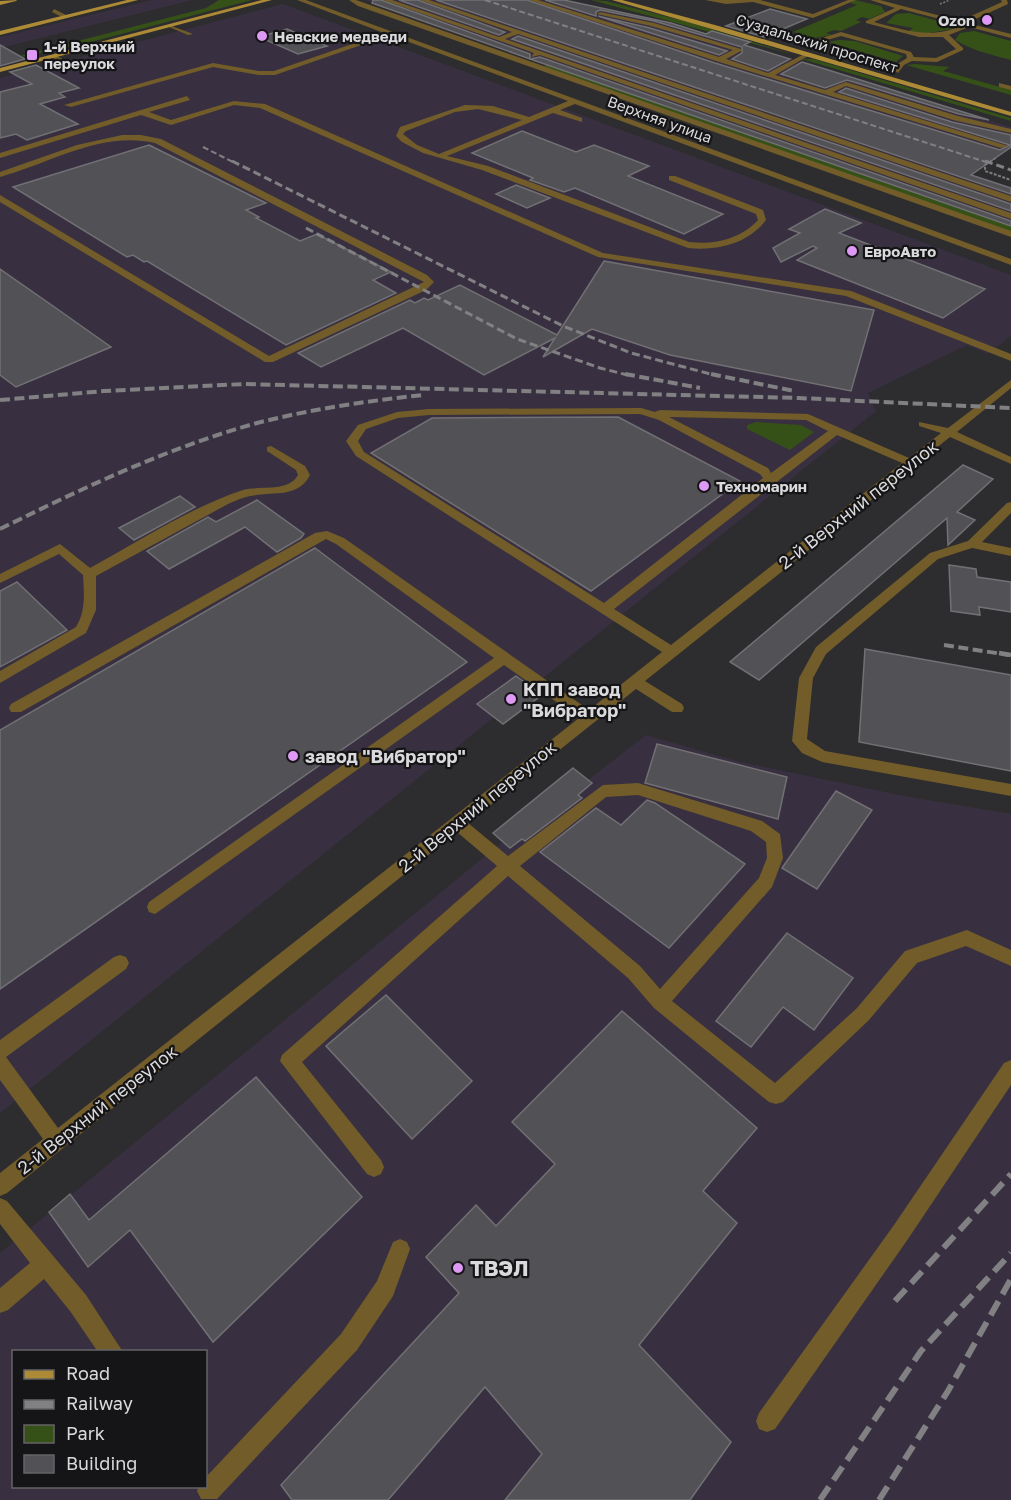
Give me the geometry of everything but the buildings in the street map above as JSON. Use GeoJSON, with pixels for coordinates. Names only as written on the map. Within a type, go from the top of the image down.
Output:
{"type":"FeatureCollection","features":[{"type":"Feature","properties":{"kind":"main road"},"geometry":{"type":"LineString","coordinates":[[0,3],[14,0]]}},
{"type":"Feature","properties":{"kind":"main road"},"geometry":{"type":"LineString","coordinates":[[0,33],[135,0]]}},
{"type":"Feature","properties":{"kind":"main road"},"geometry":{"type":"LineString","coordinates":[[0,70],[268,0]]}},
{"type":"Feature","properties":{"kind":"main road","name":"Суздальский проспект"},"geometry":{"type":"LineString","coordinates":[[615,0],[629,1],[1011,114]]}},
{"type":"Feature","properties":{"kind":"main road","name":"Суздальский проспект"},"geometry":{"type":"LineString","coordinates":[[692,11],[1011,105]]}},
{"type":"Feature","properties":{"kind":"street","name":"Верхняя улица"},"geometry":{"type":"LineString","coordinates":[[300,0],[332,15],[391,33],[1011,262]]}},
{"type":"Feature","properties":{"kind":"street"},"geometry":{"type":"LineString","coordinates":[[352,0],[1011,234]]}},
{"type":"Feature","properties":{"kind":"street"},"geometry":{"type":"LineString","coordinates":[[386,0],[1011,216]]}},
{"type":"Feature","properties":{"kind":"street"},"geometry":{"type":"LineString","coordinates":[[423,0],[1011,200]]}},
{"type":"Feature","properties":{"kind":"street"},"geometry":{"type":"LineString","coordinates":[[532,0],[718,60],[1004,146]]}},
{"type":"Feature","properties":{"kind":"street"},"geometry":{"type":"LineString","coordinates":[[539,0],[652,24],[739,50],[718,60]]}},
{"type":"Feature","properties":{"kind":"street"},"geometry":{"type":"LineString","coordinates":[[708,0],[726,2],[754,0],[813,16],[853,0]]}},
{"type":"Feature","properties":{"kind":"street"},"geometry":{"type":"LineString","coordinates":[[873,0],[1011,36]]}},
{"type":"Feature","properties":{"kind":"street"},"geometry":{"type":"LineString","coordinates":[[901,7],[868,22],[927,37],[946,36],[964,24],[1006,3],[1004,0]]}},
{"type":"Feature","properties":{"kind":"street"},"geometry":{"type":"LineString","coordinates":[[54,11],[66,17]]}},
{"type":"Feature","properties":{"kind":"street"},"geometry":{"type":"LineString","coordinates":[[171,26],[190,34]]}},
{"type":"Feature","properties":{"kind":"street"},"geometry":{"type":"LineString","coordinates":[[876,43],[902,31]]}},
{"type":"Feature","properties":{"kind":"street"},"geometry":{"type":"LineString","coordinates":[[499,39],[518,32]]}},
{"type":"Feature","properties":{"kind":"street"},"geometry":{"type":"LineString","coordinates":[[68,105],[213,65],[233,65],[256,74],[275,73],[391,33]]}},
{"type":"Feature","properties":{"kind":"street"},"geometry":{"type":"LineString","coordinates":[[806,44],[841,34],[909,53],[911,59]]}},
{"type":"Feature","properties":{"kind":"street"},"geometry":{"type":"LineString","coordinates":[[898,71],[901,64],[911,59],[937,60],[962,49],[946,36]]}},
{"type":"Feature","properties":{"kind":"street"},"geometry":{"type":"LineString","coordinates":[[519,61],[540,53]]}},
{"type":"Feature","properties":{"kind":"street"},"geometry":{"type":"LineString","coordinates":[[769,75],[808,54]]}},
{"type":"Feature","properties":{"kind":"street"},"geometry":{"type":"LineString","coordinates":[[53,56],[69,64]]}},
{"type":"Feature","properties":{"kind":"street"},"geometry":{"type":"LineString","coordinates":[[826,92],[846,84],[956,118],[1011,131]]}},
{"type":"Feature","properties":{"kind":"street"},"geometry":{"type":"LineString","coordinates":[[1002,85],[1011,88]]}},
{"type":"Feature","properties":{"kind":"street"},"geometry":{"type":"LineString","coordinates":[[0,156],[187,98]]}},
{"type":"Feature","properties":{"kind":"street"},"geometry":{"type":"LineString","coordinates":[[440,156],[573,102]]}},
{"type":"Feature","properties":{"kind":"street"},"geometry":{"type":"LineString","coordinates":[[141,112],[171,123],[234,103],[262,106],[601,255],[848,293],[1011,358]]}},
{"type":"Feature","properties":{"kind":"street"},"geometry":{"type":"LineString","coordinates":[[530,120],[494,107],[470,105],[401,132],[400,137],[461,164],[485,168],[541,191],[580,202],[688,245],[707,247],[723,244],[754,228],[762,220],[760,212],[672,178]]}},
{"type":"Feature","properties":{"kind":"street"},"geometry":{"type":"LineString","coordinates":[[553,110],[579,120]]}},
{"type":"Feature","properties":{"kind":"street"},"geometry":{"type":"LineString","coordinates":[[0,176],[112,138],[143,136],[158,141],[424,277],[429,282],[423,288],[269,360],[0,198]]}},
{"type":"Feature","properties":{"kind":"street","name":"2-й Верхний переулок"},"geometry":{"type":"LineString","coordinates":[[0,1186],[1011,383]]}},
{"type":"Feature","properties":{"kind":"street"},"geometry":{"type":"LineString","coordinates":[[672,652],[360,454],[352,441],[355,433],[362,427],[397,415],[429,412],[649,413],[808,417],[911,463]]}},
{"type":"Feature","properties":{"kind":"street"},"geometry":{"type":"LineString","coordinates":[[649,413],[663,417],[760,468],[770,479]]}},
{"type":"Feature","properties":{"kind":"street"},"geometry":{"type":"LineString","coordinates":[[924,424],[1011,461]]}},
{"type":"Feature","properties":{"kind":"street"},"geometry":{"type":"LineString","coordinates":[[605,609],[836,430]]}},
{"type":"Feature","properties":{"kind":"street"},"geometry":{"type":"LineString","coordinates":[[89,574],[236,496],[249,492],[285,490],[301,481],[304,475],[301,468],[271,449]]}},
{"type":"Feature","properties":{"kind":"street"},"geometry":{"type":"LineString","coordinates":[[1011,506],[972,544],[934,556],[821,651],[806,678],[799,741],[807,749],[822,756],[1011,790]]}},
{"type":"Feature","properties":{"kind":"street"},"geometry":{"type":"LineString","coordinates":[[16,708],[319,536],[327,535],[340,541],[588,717]]}},
{"type":"Feature","properties":{"kind":"street"},"geometry":{"type":"LineString","coordinates":[[972,544],[1011,552]]}},
{"type":"Feature","properties":{"kind":"street"},"geometry":{"type":"LineString","coordinates":[[0,579],[60,548],[89,574],[91,612],[89,620],[81,630],[0,678]]}},
{"type":"Feature","properties":{"kind":"street"},"geometry":{"type":"LineString","coordinates":[[155,907],[504,658]]}},
{"type":"Feature","properties":{"kind":"street"},"geometry":{"type":"LineString","coordinates":[[634,681],[677,708]]}},
{"type":"Feature","properties":{"kind":"street"},"geometry":{"type":"LineString","coordinates":[[374,1167],[289,1060],[508,865],[603,791],[623,788],[638,789],[756,826],[774,839],[775,858],[766,882],[660,1002]]}},
{"type":"Feature","properties":{"kind":"street"},"geometry":{"type":"LineString","coordinates":[[457,823],[634,972],[660,1002],[776,1095],[863,1014],[910,957],[967,938],[1011,958]]}},
{"type":"Feature","properties":{"kind":"street"},"geometry":{"type":"LineString","coordinates":[[0,1052],[120,963]]}},
{"type":"Feature","properties":{"kind":"street"},"geometry":{"type":"LineString","coordinates":[[0,1064],[56,1141]]}},
{"type":"Feature","properties":{"kind":"street"},"geometry":{"type":"LineString","coordinates":[[767,1421],[901,1232],[1011,1069]]}},
{"type":"Feature","properties":{"kind":"street"},"geometry":{"type":"LineString","coordinates":[[0,1208],[78,1303],[111,1350]]}},
{"type":"Feature","properties":{"kind":"street"},"geometry":{"type":"LineString","coordinates":[[210,1492],[349,1342],[385,1288],[400,1249]]}},
{"type":"Feature","properties":{"kind":"street"},"geometry":{"type":"LineString","coordinates":[[0,1302],[45,1264]]}},
{"type":"Feature","properties":{"kind":"path"},"geometry":{"type":"LineString","coordinates":[[1001,156],[985,165],[985,171],[1011,180]]}},
{"type":"Feature","properties":{"kind":"shaded area"},"geometry":{"type":"Polygon","coordinates":[[[152,0],[192,0],[0,48],[0,37],[152,0]]]}},
{"type":"Feature","properties":{"kind":"shaded area"},"geometry":{"type":"Polygon","coordinates":[[[365,0],[445,0],[1011,188],[1011,226],[365,0]]]}},
{"type":"Feature","properties":{"kind":"shaded area"},"geometry":{"type":"Polygon","coordinates":[[[512,0],[564,0],[671,23],[1011,127],[1011,146],[1000,155],[512,0]]]}},
{"type":"Feature","properties":{"kind":"shaded area"},"geometry":{"type":"Polygon","coordinates":[[[283,4],[1011,275],[1011,336],[988,354],[967,345],[868,393],[876,411],[0,1113],[0,78],[283,4]]]}},
{"type":"Feature","properties":{"kind":"shaded area"},"geometry":{"type":"Polygon","coordinates":[[[646,735],[740,762],[909,797],[1011,814],[1011,1500],[0,1500],[0,1253],[583,776],[588,780],[646,735]]]}},
{"type":"Feature","properties":{"kind":"green space"},"geometry":{"type":"Polygon","coordinates":[[[219,0],[252,0],[75,46],[0,61],[206,8],[219,0]]]}},
{"type":"Feature","properties":{"kind":"green space"},"geometry":{"type":"Polygon","coordinates":[[[591,0],[606,1],[688,22],[795,55],[591,0]]]}},
{"type":"Feature","properties":{"kind":"green space"},"geometry":{"type":"Polygon","coordinates":[[[855,0],[881,6],[885,12],[869,19],[862,17],[856,20],[861,22],[841,31],[834,30],[826,33],[832,35],[815,38],[793,32],[857,5],[850,3],[855,0]]]}},
{"type":"Feature","properties":{"kind":"green space"},"geometry":{"type":"Polygon","coordinates":[[[909,13],[949,24],[953,29],[923,34],[909,31],[913,28],[886,23],[896,14],[909,13]]]}},
{"type":"Feature","properties":{"kind":"green space"},"geometry":{"type":"Polygon","coordinates":[[[974,31],[1011,41],[1011,60],[955,40],[960,33],[974,31]]]}},
{"type":"Feature","properties":{"kind":"green space"},"geometry":{"type":"Polygon","coordinates":[[[855,41],[903,56],[896,62],[828,42],[855,41]]]}},
{"type":"Feature","properties":{"kind":"green space"},"geometry":{"type":"Polygon","coordinates":[[[802,59],[813,59],[1011,118],[1011,121],[802,59]]]}},
{"type":"Feature","properties":{"kind":"green space"},"geometry":{"type":"Polygon","coordinates":[[[546,65],[1011,226],[1011,232],[544,67],[546,65]]]}},
{"type":"Feature","properties":{"kind":"green space"},"geometry":{"type":"Polygon","coordinates":[[[906,65],[950,67],[943,71],[1011,90],[1011,95],[906,65]]]}},
{"type":"Feature","properties":{"kind":"green space"},"geometry":{"type":"Polygon","coordinates":[[[756,422],[801,425],[814,432],[790,450],[747,429],[747,425],[756,422]]]}},
{"type":"Feature","properties":{"kind":"railway"},"geometry":{"type":"LineString","coordinates":[[485,0],[989,163]]}},
{"type":"Feature","properties":{"kind":"railway"},"geometry":{"type":"LineString","coordinates":[[203,147],[235,163]]}},
{"type":"Feature","properties":{"kind":"railway"},"geometry":{"type":"LineString","coordinates":[[232,161],[563,326],[631,353],[718,376]]}},
{"type":"Feature","properties":{"kind":"railway"},"geometry":{"type":"LineString","coordinates":[[985,161],[1011,170]]}},
{"type":"Feature","properties":{"kind":"railway"},"geometry":{"type":"LineString","coordinates":[[306,228],[517,339],[600,368],[631,376]]}},
{"type":"Feature","properties":{"kind":"railway"},"geometry":{"type":"LineString","coordinates":[[625,374],[700,388]]}},
{"type":"Feature","properties":{"kind":"railway"},"geometry":{"type":"LineString","coordinates":[[711,374],[794,391]]}},
{"type":"Feature","properties":{"kind":"railway"},"geometry":{"type":"LineString","coordinates":[[0,400],[104,391],[244,384],[798,398],[1011,408]]}},
{"type":"Feature","properties":{"kind":"railway"},"geometry":{"type":"LineString","coordinates":[[0,529],[126,470],[224,433],[257,423],[319,410],[423,395]]}},
{"type":"Feature","properties":{"kind":"railway"},"geometry":{"type":"LineString","coordinates":[[944,645],[1009,655]]}},
{"type":"Feature","properties":{"kind":"railway"},"geometry":{"type":"LineString","coordinates":[[999,653],[1011,655]]}},
{"type":"Feature","properties":{"kind":"railway"},"geometry":{"type":"LineString","coordinates":[[895,1301],[1011,1174]]}},
{"type":"Feature","properties":{"kind":"railway"},"geometry":{"type":"LineString","coordinates":[[820,1500],[921,1351],[1011,1253]]}},
{"type":"Feature","properties":{"kind":"railway"},"geometry":{"type":"LineString","coordinates":[[879,1500],[948,1391],[1011,1279]]}},
{"type":"Feature","properties":{"kind":"place","name":"Ozon"},"geometry":{"type":"Point","coordinates":[987,20]}},
{"type":"Feature","properties":{"kind":"place","name":"Невские медведи"},"geometry":{"type":"Point","coordinates":[262,36]}},
{"type":"Feature","properties":{"kind":"place","name":"1-й Верхний переулок"},"geometry":{"type":"Point","coordinates":[32,55]}},
{"type":"Feature","properties":{"kind":"place","name":"ЕвроАвто"},"geometry":{"type":"Point","coordinates":[852,251]}},
{"type":"Feature","properties":{"kind":"place","name":"Техномарин"},"geometry":{"type":"Point","coordinates":[704,486]}},
{"type":"Feature","properties":{"kind":"place","name":"КПП завод \"Вибратор\""},"geometry":{"type":"Point","coordinates":[511,699]}},
{"type":"Feature","properties":{"kind":"place","name":"завод \"Вибратор\""},"geometry":{"type":"Point","coordinates":[293,756]}},
{"type":"Feature","properties":{"kind":"place","name":"ТВЭЛ"},"geometry":{"type":"Point","coordinates":[458,1268]}}]}
